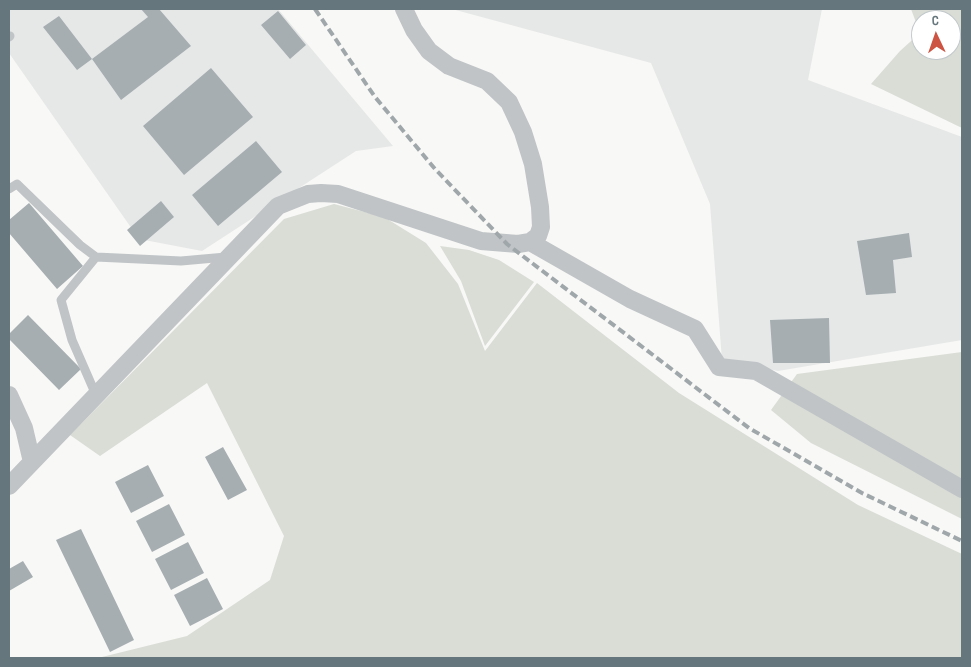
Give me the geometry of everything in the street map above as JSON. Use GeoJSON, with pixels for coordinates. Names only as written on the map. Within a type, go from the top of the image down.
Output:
{"type":"FeatureCollection","features":[{"type":"Feature","properties":{"kind":"street"},"geometry":{"type":"LineString","coordinates":[[404,9],[421,41],[438,59],[460,71],[487,81],[509,102],[528,148],[540,207],[541,232],[530,242]]}},
{"type":"Feature","properties":{"kind":"street"},"geometry":{"type":"LineString","coordinates":[[9,486],[278,206],[308,194],[321,193],[338,194],[481,241],[506,244],[530,242],[630,299],[695,329],[720,367],[756,371],[962,489]]}},
{"type":"Feature","properties":{"kind":"street"},"geometry":{"type":"LineString","coordinates":[[9,394],[24,428],[32,462]]}},
{"type":"Feature","properties":{"kind":"lane"},"geometry":{"type":"LineString","coordinates":[[9,189],[17,184],[80,245],[96,257],[181,261],[229,257]]}},
{"type":"Feature","properties":{"kind":"lane"},"geometry":{"type":"LineString","coordinates":[[96,257],[61,300],[72,340],[96,395]]}},
{"type":"Feature","properties":{"kind":"shaded area"},"geometry":{"type":"Polygon","coordinates":[[[9,9],[278,9],[393,146],[356,151],[202,251],[139,239],[9,53],[9,9]]]}},
{"type":"Feature","properties":{"kind":"shaded area"},"geometry":{"type":"Polygon","coordinates":[[[452,9],[822,9],[808,80],[962,137],[962,340],[778,371],[722,360],[710,204],[651,63],[452,9]]]}},
{"type":"Feature","properties":{"kind":"shaded area"},"geometry":{"type":"Polygon","coordinates":[[[911,9],[962,9],[962,128],[871,84],[911,41],[911,60],[961,60],[961,10],[911,9]]]}},
{"type":"Feature","properties":{"kind":"shaded area"},"geometry":{"type":"Polygon","coordinates":[[[334,204],[384,217],[426,243],[458,284],[485,351],[537,283],[679,393],[858,505],[962,554],[962,658],[83,658],[102,657],[187,636],[270,580],[284,536],[207,383],[100,456],[70,435],[284,219],[334,204]]]}},
{"type":"Feature","properties":{"kind":"shaded area"},"geometry":{"type":"Polygon","coordinates":[[[440,246],[469,250],[499,260],[534,282],[485,346],[461,281],[440,246]]]}},
{"type":"Feature","properties":{"kind":"shaded area"},"geometry":{"type":"Polygon","coordinates":[[[962,352],[962,519],[811,443],[771,410],[797,374],[962,352]]]}},
{"type":"Feature","properties":{"kind":"building"},"geometry":{"type":"Polygon","coordinates":[[[141,9],[159,9],[191,46],[121,100],[92,59],[148,17],[141,9]]]}},
{"type":"Feature","properties":{"kind":"building"},"geometry":{"type":"Polygon","coordinates":[[[278,11],[306,45],[290,59],[261,25],[278,11]]]}},
{"type":"Feature","properties":{"kind":"building"},"geometry":{"type":"Polygon","coordinates":[[[59,16],[92,59],[77,70],[43,27],[59,16]]]}},
{"type":"Feature","properties":{"kind":"building"},"geometry":{"type":"Polygon","coordinates":[[[211,68],[253,117],[184,175],[143,126],[211,68]]]}},
{"type":"Feature","properties":{"kind":"building"},"geometry":{"type":"Polygon","coordinates":[[[256,141],[282,172],[218,226],[192,195],[256,141]]]}},
{"type":"Feature","properties":{"kind":"building"},"geometry":{"type":"Polygon","coordinates":[[[161,201],[174,217],[140,246],[127,230],[161,201]]]}},
{"type":"Feature","properties":{"kind":"building"},"geometry":{"type":"Polygon","coordinates":[[[29,203],[83,266],[57,289],[9,233],[9,220],[29,203]]]}},
{"type":"Feature","properties":{"kind":"building"},"geometry":{"type":"Polygon","coordinates":[[[909,233],[912,257],[893,260],[896,293],[866,295],[857,241],[909,233]]]}},
{"type":"Feature","properties":{"kind":"building"},"geometry":{"type":"Polygon","coordinates":[[[28,315],[81,369],[59,390],[9,339],[9,334],[28,315]]]}},
{"type":"Feature","properties":{"kind":"building"},"geometry":{"type":"Polygon","coordinates":[[[829,318],[830,363],[773,363],[770,320],[829,318]]]}},
{"type":"Feature","properties":{"kind":"building"},"geometry":{"type":"Polygon","coordinates":[[[223,447],[247,490],[228,500],[205,457],[223,447]]]}},
{"type":"Feature","properties":{"kind":"building"},"geometry":{"type":"Polygon","coordinates":[[[148,465],[164,496],[131,513],[115,482],[148,465]]]}},
{"type":"Feature","properties":{"kind":"building"},"geometry":{"type":"Polygon","coordinates":[[[169,504],[185,535],[152,552],[136,521],[169,504]]]}},
{"type":"Feature","properties":{"kind":"building"},"geometry":{"type":"Polygon","coordinates":[[[81,529],[134,640],[110,652],[56,540],[81,529]]]}},
{"type":"Feature","properties":{"kind":"building"},"geometry":{"type":"Polygon","coordinates":[[[188,542],[204,573],[171,590],[155,559],[188,542]]]}},
{"type":"Feature","properties":{"kind":"building"},"geometry":{"type":"Polygon","coordinates":[[[23,561],[33,577],[9,591],[9,569],[23,561]]]}},
{"type":"Feature","properties":{"kind":"building"},"geometry":{"type":"Polygon","coordinates":[[[207,578],[223,609],[190,626],[174,595],[207,578]]]}},
{"type":"Feature","properties":{"kind":"railway"},"geometry":{"type":"LineString","coordinates":[[315,9],[375,97],[435,169],[507,244],[749,428],[862,493],[962,541]]}}]}
